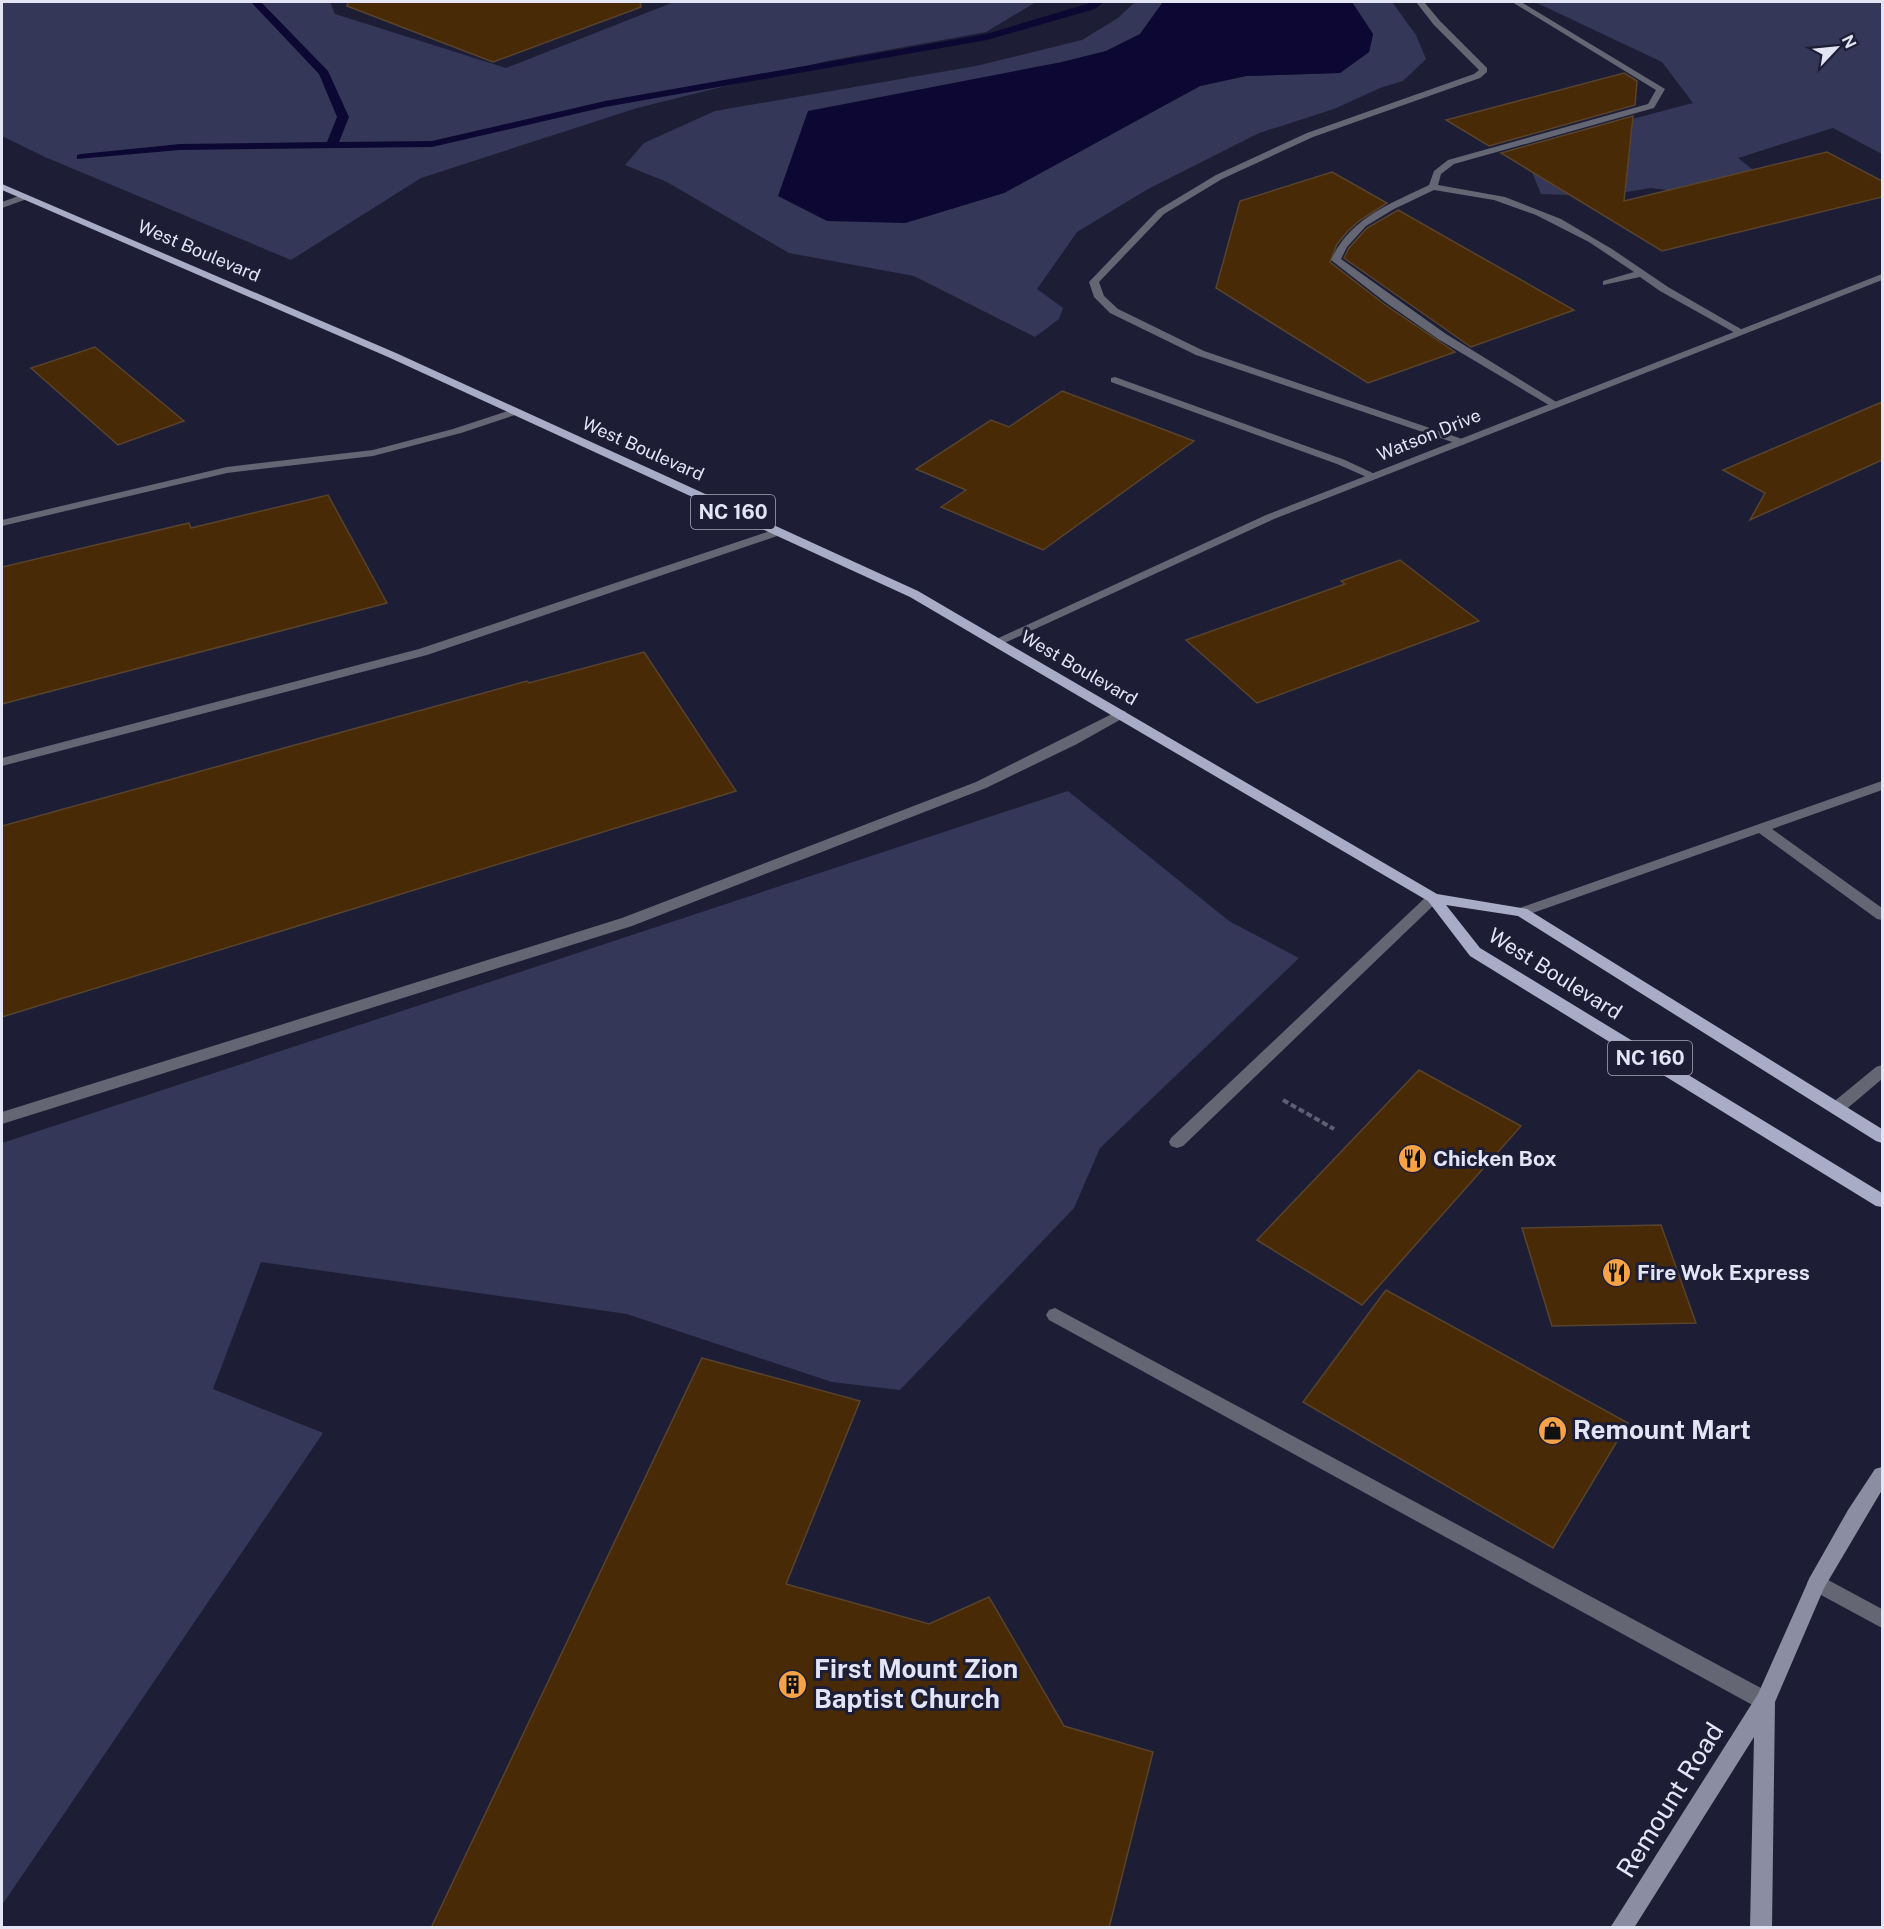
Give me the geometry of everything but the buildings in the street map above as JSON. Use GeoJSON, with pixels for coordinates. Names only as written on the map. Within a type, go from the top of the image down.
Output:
{"type":"FeatureCollection","features":[{"type":"Feature","properties":{"kind":"main road","name":"West Boulevard"},"geometry":{"type":"LineString","coordinates":[[2,187],[392,355],[914,594],[1433,898],[1522,912],[1882,1137]]}},
{"type":"Feature","properties":{"kind":"main road","name":"West Boulevard"},"geometry":{"type":"LineString","coordinates":[[1433,898],[1475,952],[1882,1201]]}},
{"type":"Feature","properties":{"kind":"main road","name":"Remount Road"},"geometry":{"type":"LineString","coordinates":[[1621,1928],[1765,1701],[1817,1583],[1855,1516],[1882,1475]]}},
{"type":"Feature","properties":{"kind":"main road","name":"Remount Road"},"geometry":{"type":"LineString","coordinates":[[1761,1928],[1765,1701]]}},
{"type":"Feature","properties":{"kind":"street"},"geometry":{"type":"LineString","coordinates":[[1419,2],[1484,70],[1477,76],[1310,135],[1219,177],[1161,212],[1094,282],[1099,297],[1114,311],[1200,352],[1461,442]]}},
{"type":"Feature","properties":{"kind":"street"},"geometry":{"type":"LineString","coordinates":[[1433,187],[1437,173],[1451,162],[1650,106],[1661,89],[1516,2]]}},
{"type":"Feature","properties":{"kind":"street"},"geometry":{"type":"LineString","coordinates":[[1554,405],[1478,361],[1374,291],[1336,260],[1345,240],[1373,217],[1433,187],[1501,199],[1549,216],[1590,238],[1664,289],[1741,332]]}},
{"type":"Feature","properties":{"kind":"street"},"geometry":{"type":"LineString","coordinates":[[2,205],[24,197]]}},
{"type":"Feature","properties":{"kind":"street"},"geometry":{"type":"LineString","coordinates":[[1607,283],[1642,273]]}},
{"type":"Feature","properties":{"kind":"street","name":"Watson Drive"},"geometry":{"type":"LineString","coordinates":[[996,642],[1270,517],[1882,278]]}},
{"type":"Feature","properties":{"kind":"street"},"geometry":{"type":"LineString","coordinates":[[1115,380],[1341,462],[1373,476]]}},
{"type":"Feature","properties":{"kind":"street"},"geometry":{"type":"LineString","coordinates":[[2,523],[227,470],[373,453],[457,431],[514,412]]}},
{"type":"Feature","properties":{"kind":"street"},"geometry":{"type":"LineString","coordinates":[[2,762],[423,652],[779,532]]}},
{"type":"Feature","properties":{"kind":"street"},"geometry":{"type":"LineString","coordinates":[[2,1118],[627,922],[981,785],[1072,741],[1120,714]]}},
{"type":"Feature","properties":{"kind":"street"},"geometry":{"type":"LineString","coordinates":[[1522,912],[1882,785]]}},
{"type":"Feature","properties":{"kind":"street"},"geometry":{"type":"LineString","coordinates":[[1761,828],[1882,915]]}},
{"type":"Feature","properties":{"kind":"street"},"geometry":{"type":"LineString","coordinates":[[1177,1142],[1433,898]]}},
{"type":"Feature","properties":{"kind":"street"},"geometry":{"type":"LineString","coordinates":[[1837,1108],[1882,1071]]}},
{"type":"Feature","properties":{"kind":"street"},"geometry":{"type":"LineString","coordinates":[[1055,1315],[1765,1701]]}},
{"type":"Feature","properties":{"kind":"street"},"geometry":{"type":"LineString","coordinates":[[1817,1583],[1882,1619]]}},
{"type":"Feature","properties":{"kind":"path"},"geometry":{"type":"LineString","coordinates":[[1244,1078],[1334,1129]]}},
{"type":"Feature","properties":{"kind":"shaded area"},"geometry":{"type":"Polygon","coordinates":[[[2,2],[330,2],[335,14],[506,68],[674,2],[1036,2],[986,32],[827,61],[637,108],[421,178],[291,260],[45,157],[2,136],[2,2]]]}},
{"type":"Feature","properties":{"kind":"shaded area"},"geometry":{"type":"Polygon","coordinates":[[[1135,2],[1163,2],[1140,34],[1106,51],[1062,62],[905,223],[1004,193],[1200,86],[1246,76],[1340,73],[1369,52],[1373,34],[1352,2],[1392,2],[1416,35],[1426,59],[1403,81],[1380,88],[1334,109],[1259,133],[1148,189],[1077,232],[1037,289],[1063,308],[1059,319],[1035,337],[914,276],[789,253],[667,182],[625,165],[644,143],[715,111],[976,66],[1082,40],[1118,18],[1135,2]]]}},
{"type":"Feature","properties":{"kind":"shaded area"},"geometry":{"type":"Polygon","coordinates":[[[1163,2],[1352,2],[1373,34],[1369,52],[1340,73],[1246,76],[1200,86],[1004,193],[905,223],[827,221],[778,196],[808,111],[1062,62],[1106,51],[1140,34],[1163,2]]]}},
{"type":"Feature","properties":{"kind":"shaded area"},"geometry":{"type":"Polygon","coordinates":[[[1535,2],[1882,2],[1882,154],[1833,128],[1738,158],[1766,180],[1699,194],[1651,188],[1600,196],[1541,194],[1522,148],[1693,103],[1662,62],[1535,2]]]}},
{"type":"Feature","properties":{"kind":"shaded area"},"geometry":{"type":"Polygon","coordinates":[[[1068,791],[1229,921],[1299,958],[1100,1148],[1074,1208],[900,1390],[832,1382],[627,1314],[261,1262],[213,1389],[323,1433],[2,1905],[2,1143],[1068,791]]]}},
{"type":"Feature","properties":{"kind":"waterway"},"geometry":{"type":"LineString","coordinates":[[256,2],[324,73],[343,117],[332,144]]}},
{"type":"Feature","properties":{"kind":"waterway"},"geometry":{"type":"LineString","coordinates":[[81,157],[180,147],[432,144],[605,104],[987,37],[1091,7],[1099,2]]}},
{"type":"Feature","properties":{"kind":"place","name":"Chicken Box"},"geometry":{"type":"Point","coordinates":[1412,1159]}},
{"type":"Feature","properties":{"kind":"place","name":"Fire Wok Express"},"geometry":{"type":"Point","coordinates":[1616,1273]}},
{"type":"Feature","properties":{"kind":"place","name":"Remount Mart"},"geometry":{"type":"Point","coordinates":[1552,1430]}},
{"type":"Feature","properties":{"kind":"place","name":"First Mount Zion Baptist Church"},"geometry":{"type":"Point","coordinates":[793,1684]}}]}
